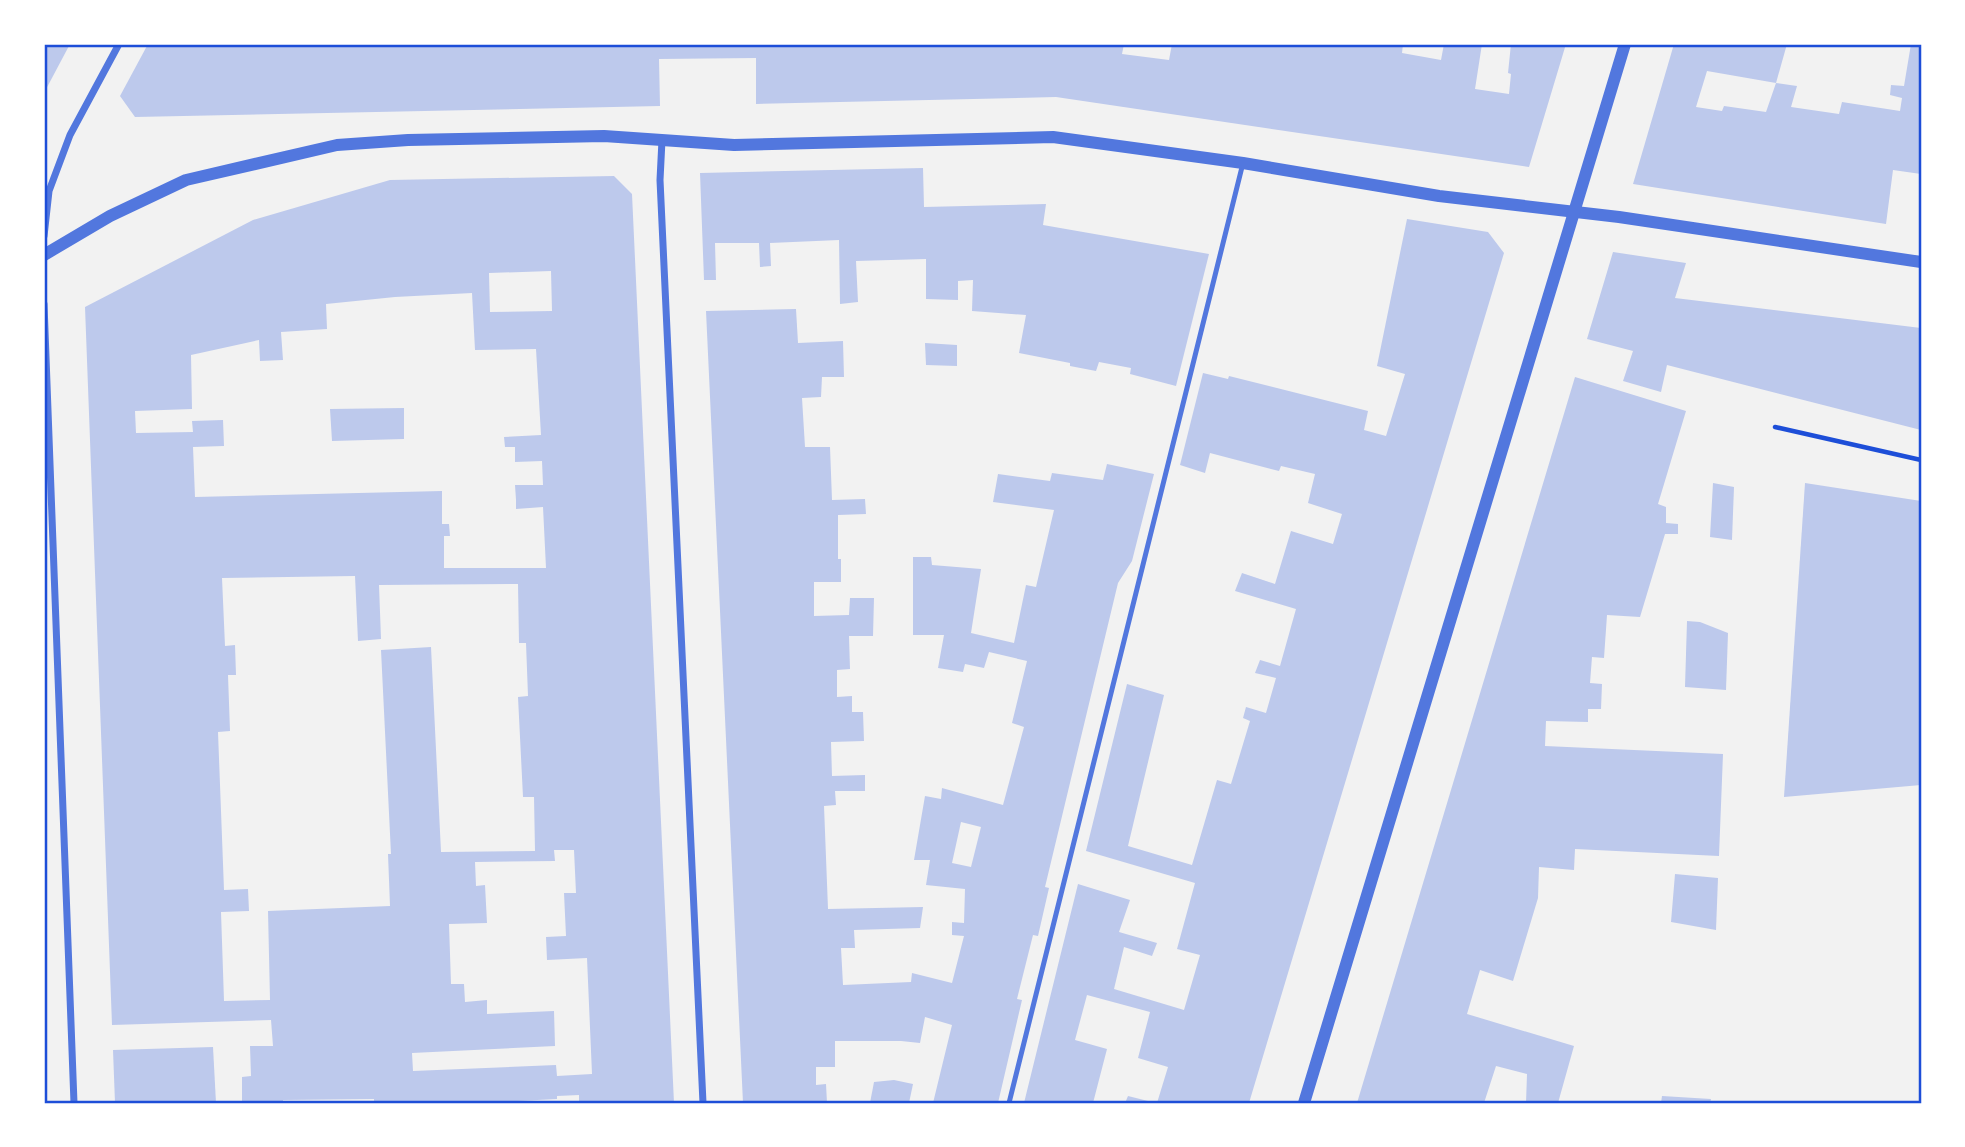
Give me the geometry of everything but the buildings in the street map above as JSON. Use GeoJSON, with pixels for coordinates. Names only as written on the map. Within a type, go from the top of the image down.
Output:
{"type":"FeatureCollection","features":[{"type":"Feature","properties":{"kind":"street"},"geometry":{"type":"LineString","coordinates":[[44,236],[49,191],[70,135],[119,44]]}},
{"type":"Feature","properties":{"kind":"street"},"geometry":{"type":"LineString","coordinates":[[1304,1103],[1625,44]]}},
{"type":"Feature","properties":{"kind":"street"},"geometry":{"type":"LineString","coordinates":[[44,255],[110,215],[186,180],[337,145],[408,139],[604,136],[734,145],[1053,137],[1243,163],[1439,196],[1573,211],[1921,262]]}},
{"type":"Feature","properties":{"kind":"street"},"geometry":{"type":"LineString","coordinates":[[662,140],[660,180],[703,1103]]}},
{"type":"Feature","properties":{"kind":"street"},"geometry":{"type":"LineString","coordinates":[[44,304],[74,1103]]}},
{"type":"Feature","properties":{"kind":"lane"},"geometry":{"type":"LineString","coordinates":[[1009,1103],[1243,163]]}},
{"type":"Feature","properties":{"kind":"path"},"geometry":{"type":"LineString","coordinates":[[1775,427],[1921,460]]}}]}
